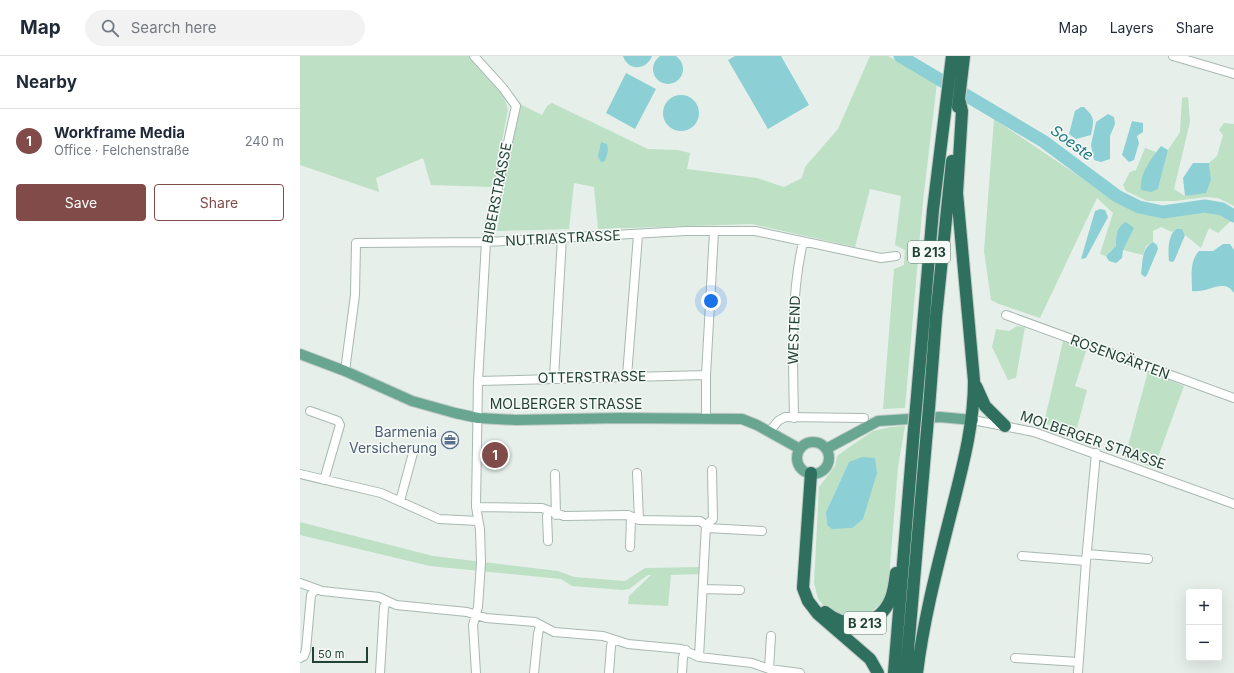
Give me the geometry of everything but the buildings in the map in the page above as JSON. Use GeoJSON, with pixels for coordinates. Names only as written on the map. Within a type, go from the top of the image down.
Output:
{"type":"FeatureCollection","features":[{"type":"Feature","properties":{"kind":"highway","name":"B 213"},"geometry":{"type":"LineString","coordinates":[[894,673],[933,210],[952,56]]}},
{"type":"Feature","properties":{"kind":"highway","name":"B 213"},"geometry":{"type":"LineString","coordinates":[[906,673],[946,210],[964,56]]}},
{"type":"Feature","properties":{"kind":"highway","name":"B 213"},"geometry":{"type":"LineString","coordinates":[[917,673],[932,593],[973,420],[974,381],[957,193],[962,111],[959,99]]}},
{"type":"Feature","properties":{"kind":"highway","name":"B 213"},"geometry":{"type":"LineString","coordinates":[[974,381],[985,406],[1005,426]]}},
{"type":"Feature","properties":{"kind":"highway"},"geometry":{"type":"LineString","coordinates":[[806,549],[811,473]]}},
{"type":"Feature","properties":{"kind":"highway","name":"B 213"},"geometry":{"type":"LineString","coordinates":[[806,549],[807,578],[813,598],[817,605],[832,617],[842,622],[852,624],[865,623],[880,615],[891,598],[906,525]]}},
{"type":"Feature","properties":{"kind":"highway","name":"B 213"},"geometry":{"type":"LineString","coordinates":[[806,549],[803,588],[808,601],[818,614],[870,659],[878,673]]}},
{"type":"Feature","properties":{"kind":"main road","name":"MOLBERGER STRASSE"},"geometry":{"type":"LineString","coordinates":[[300,354],[345,371],[413,401],[455,414],[478,418],[516,420],[706,418],[742,420],[770,431],[800,449]]}},
{"type":"Feature","properties":{"kind":"main road","name":"MOLBERGER STRASSE"},"geometry":{"type":"LineString","coordinates":[[826,449],[878,421],[940,417],[973,420]]}},
{"type":"Feature","properties":{"kind":"main road"},"geometry":{"type":"LineString","coordinates":[[815,442],[826,449],[828,456],[826,466],[818,472],[811,473],[803,470],[797,456],[800,449],[805,444],[815,442]]}},
{"type":"Feature","properties":{"kind":"street","name":"BIBERSTRASSE"},"geometry":{"type":"LineString","coordinates":[[474,56],[503,88],[516,106],[486,242],[478,381],[476,507],[480,529],[481,563],[478,607],[473,625],[476,673]]}},
{"type":"Feature","properties":{"kind":"street"},"geometry":{"type":"LineString","coordinates":[[1173,56],[1234,74]]}},
{"type":"Feature","properties":{"kind":"street","name":"NUTRIASTRASSE"},"geometry":{"type":"LineString","coordinates":[[345,371],[355,295],[356,243],[486,242],[562,237],[638,235],[686,231],[755,231],[881,258],[896,256]]}},
{"type":"Feature","properties":{"kind":"street"},"geometry":{"type":"LineString","coordinates":[[706,418],[706,374],[714,232]]}},
{"type":"Feature","properties":{"kind":"street"},"geometry":{"type":"LineString","coordinates":[[627,376],[638,235]]}},
{"type":"Feature","properties":{"kind":"street"},"geometry":{"type":"LineString","coordinates":[[554,378],[562,237]]}},
{"type":"Feature","properties":{"kind":"street","name":"WESTEND"},"geometry":{"type":"LineString","coordinates":[[794,418],[793,350],[796,276],[803,242]]}},
{"type":"Feature","properties":{"kind":"street","name":"ROSENGÄRTEN"},"geometry":{"type":"LineString","coordinates":[[1006,315],[1234,398]]}},
{"type":"Feature","properties":{"kind":"street","name":"OTTERSTRASSE"},"geometry":{"type":"LineString","coordinates":[[478,381],[706,374]]}},
{"type":"Feature","properties":{"kind":"street"},"geometry":{"type":"LineString","coordinates":[[310,412],[338,421],[340,425],[324,480]]}},
{"type":"Feature","properties":{"kind":"street"},"geometry":{"type":"LineString","coordinates":[[770,431],[778,421],[786,417],[864,418]]}},
{"type":"Feature","properties":{"kind":"street","name":"MOLBERGER STRASSE"},"geometry":{"type":"LineString","coordinates":[[973,420],[1034,432],[1096,453],[1234,504]]}},
{"type":"Feature","properties":{"kind":"street"},"geometry":{"type":"LineString","coordinates":[[400,501],[413,453]]}},
{"type":"Feature","properties":{"kind":"street"},"geometry":{"type":"LineString","coordinates":[[1078,673],[1086,557],[1096,453]]}},
{"type":"Feature","properties":{"kind":"street"},"geometry":{"type":"LineString","coordinates":[[300,468],[304,475],[382,493],[439,519],[478,521]]}},
{"type":"Feature","properties":{"kind":"street"},"geometry":{"type":"LineString","coordinates":[[698,657],[707,526],[713,519],[712,470]]}},
{"type":"Feature","properties":{"kind":"street"},"geometry":{"type":"LineString","coordinates":[[630,547],[635,519],[637,473]]}},
{"type":"Feature","properties":{"kind":"street"},"geometry":{"type":"LineString","coordinates":[[552,513],[555,474]]}},
{"type":"Feature","properties":{"kind":"street"},"geometry":{"type":"LineString","coordinates":[[476,507],[542,508],[552,513],[564,516],[628,515],[635,519],[700,521],[707,526],[762,531]]}},
{"type":"Feature","properties":{"kind":"street"},"geometry":{"type":"LineString","coordinates":[[548,541],[547,516],[552,513]]}},
{"type":"Feature","properties":{"kind":"street"},"geometry":{"type":"LineString","coordinates":[[1022,556],[1148,559]]}},
{"type":"Feature","properties":{"kind":"street"},"geometry":{"type":"LineString","coordinates":[[300,583],[322,592],[379,597],[396,605],[467,612],[486,618],[535,622],[540,626],[554,632],[603,636],[628,644],[686,650],[698,657],[757,669],[800,673]]}},
{"type":"Feature","properties":{"kind":"street"},"geometry":{"type":"LineString","coordinates":[[300,658],[304,656],[306,650],[311,595],[316,589]]}},
{"type":"Feature","properties":{"kind":"street"},"geometry":{"type":"LineString","coordinates":[[703,589],[740,590]]}},
{"type":"Feature","properties":{"kind":"street"},"geometry":{"type":"LineString","coordinates":[[380,673],[384,607],[386,601]]}},
{"type":"Feature","properties":{"kind":"street"},"geometry":{"type":"LineString","coordinates":[[534,673],[540,626]]}},
{"type":"Feature","properties":{"kind":"street"},"geometry":{"type":"LineString","coordinates":[[768,669],[771,636]]}},
{"type":"Feature","properties":{"kind":"street"},"geometry":{"type":"LineString","coordinates":[[608,673],[613,639]]}},
{"type":"Feature","properties":{"kind":"street"},"geometry":{"type":"LineString","coordinates":[[682,673],[683,658],[686,650]]}},
{"type":"Feature","properties":{"kind":"street"},"geometry":{"type":"LineString","coordinates":[[1015,658],[1078,662]]}},
{"type":"Feature","properties":{"kind":"green space"},"geometry":{"type":"Polygon","coordinates":[[[300,56],[468,56],[487,73],[498,87],[506,102],[508,110],[493,187],[431,185],[423,158],[376,178],[379,192],[300,165],[300,56]]]}},
{"type":"Feature","properties":{"kind":"green space"},"geometry":{"type":"Polygon","coordinates":[[[870,56],[888,56],[937,83],[923,201],[905,408],[883,409],[894,269],[904,265],[905,250],[895,245],[901,196],[870,189],[855,247],[752,224],[598,229],[594,187],[574,183],[569,229],[497,231],[517,108],[520,104],[542,115],[547,106],[552,103],[648,149],[678,150],[690,153],[687,169],[757,178],[784,187],[802,178],[805,167],[838,129],[870,56]]]}},
{"type":"Feature","properties":{"kind":"green space"},"geometry":{"type":"Polygon","coordinates":[[[1188,97],[1190,122],[1174,189],[1185,196],[1206,192],[1210,168],[1209,163],[1217,156],[1223,135],[1219,130],[1224,123],[1234,124],[1234,206],[1218,198],[1206,197],[1175,201],[1147,201],[1126,191],[1123,185],[1130,172],[1136,170],[1145,148],[1156,152],[1151,161],[1158,189],[1168,150],[1180,132],[1182,98],[1188,97]]]}},
{"type":"Feature","properties":{"kind":"green space"},"geometry":{"type":"Polygon","coordinates":[[[994,119],[1101,191],[1107,192],[1145,212],[1173,214],[1205,208],[1222,210],[1233,219],[1218,233],[1209,228],[1201,248],[1185,235],[1182,229],[1176,229],[1172,232],[1161,227],[1153,231],[1153,242],[1146,246],[1143,255],[1123,250],[1116,234],[1116,246],[1106,256],[1100,254],[1113,213],[1097,198],[1040,318],[999,304],[991,300],[984,251],[994,119]]]}},
{"type":"Feature","properties":{"kind":"green space"},"geometry":{"type":"Polygon","coordinates":[[[1017,326],[1025,327],[1016,378],[1008,380],[992,347],[996,329],[1009,331],[1017,326]]]}},
{"type":"Feature","properties":{"kind":"green space"},"geometry":{"type":"Polygon","coordinates":[[[1063,341],[1087,348],[1075,386],[1087,390],[1075,435],[1044,423],[1063,341]]]}},
{"type":"Feature","properties":{"kind":"green space"},"geometry":{"type":"Polygon","coordinates":[[[1148,371],[1184,386],[1154,468],[1125,457],[1148,371]]]}},
{"type":"Feature","properties":{"kind":"green space"},"geometry":{"type":"Polygon","coordinates":[[[905,426],[898,467],[888,590],[884,601],[871,612],[854,617],[839,618],[827,610],[818,599],[814,583],[819,487],[835,466],[837,456],[873,431],[905,426]],[[849,462],[826,512],[827,525],[849,462]]]}},
{"type":"Feature","properties":{"kind":"green space"},"geometry":{"type":"Polygon","coordinates":[[[300,522],[433,556],[558,571],[574,577],[625,581],[645,568],[702,567],[701,574],[671,575],[668,606],[628,604],[629,596],[651,575],[648,575],[629,589],[622,590],[572,586],[561,579],[430,566],[300,535],[300,522]]]}},
{"type":"Feature","properties":{"kind":"water"},"geometry":{"type":"Polygon","coordinates":[[[668,54],[678,59],[683,69],[678,79],[668,84],[658,79],[653,69],[658,59],[668,54]]]}},
{"type":"Feature","properties":{"kind":"water"},"geometry":{"type":"Polygon","coordinates":[[[623,56],[652,56],[642,67],[633,67],[625,61],[623,56]]]}},
{"type":"Feature","properties":{"kind":"water"},"geometry":{"type":"Polygon","coordinates":[[[735,56],[781,56],[809,105],[768,129],[728,60],[735,56]]]}},
{"type":"Feature","properties":{"kind":"water"},"geometry":{"type":"Polygon","coordinates":[[[626,73],[656,89],[635,129],[606,113],[626,73]]]}},
{"type":"Feature","properties":{"kind":"water"},"geometry":{"type":"Polygon","coordinates":[[[685,95],[694,100],[698,106],[698,120],[694,126],[685,131],[677,131],[668,126],[664,120],[663,109],[668,100],[674,96],[685,95]]]}},
{"type":"Feature","properties":{"kind":"water"},"geometry":{"type":"Polygon","coordinates":[[[1081,107],[1084,107],[1092,116],[1093,125],[1091,135],[1076,139],[1069,134],[1075,111],[1081,107]]]}},
{"type":"Feature","properties":{"kind":"water"},"geometry":{"type":"Polygon","coordinates":[[[1108,114],[1114,117],[1115,124],[1110,136],[1110,159],[1101,162],[1094,160],[1091,145],[1096,122],[1108,114]]]}},
{"type":"Feature","properties":{"kind":"water"},"geometry":{"type":"Polygon","coordinates":[[[1132,121],[1143,123],[1143,132],[1137,136],[1139,143],[1134,160],[1129,162],[1122,155],[1132,121]]]}},
{"type":"Feature","properties":{"kind":"water"},"geometry":{"type":"Polygon","coordinates":[[[601,142],[607,144],[608,151],[605,161],[601,162],[598,156],[601,142]]]}},
{"type":"Feature","properties":{"kind":"water"},"geometry":{"type":"Polygon","coordinates":[[[1161,146],[1168,150],[1158,189],[1151,192],[1141,190],[1144,172],[1161,146]]]}},
{"type":"Feature","properties":{"kind":"water"},"geometry":{"type":"Polygon","coordinates":[[[1193,163],[1209,163],[1211,180],[1206,193],[1185,196],[1183,178],[1193,163]]]}},
{"type":"Feature","properties":{"kind":"water"},"geometry":{"type":"Polygon","coordinates":[[[1100,209],[1105,210],[1108,217],[1086,258],[1081,259],[1095,211],[1100,209]]]}},
{"type":"Feature","properties":{"kind":"water"},"geometry":{"type":"Polygon","coordinates":[[[1126,222],[1134,228],[1123,250],[1122,258],[1116,263],[1109,261],[1106,256],[1116,246],[1118,229],[1126,222]]]}},
{"type":"Feature","properties":{"kind":"water"},"geometry":{"type":"Polygon","coordinates":[[[1176,229],[1182,229],[1185,235],[1173,262],[1169,261],[1169,248],[1171,235],[1176,229]]]}},
{"type":"Feature","properties":{"kind":"water"},"geometry":{"type":"Polygon","coordinates":[[[1153,242],[1157,245],[1158,249],[1145,277],[1141,274],[1143,256],[1146,248],[1153,242]]]}},
{"type":"Feature","properties":{"kind":"water"},"geometry":{"type":"Polygon","coordinates":[[[1223,244],[1230,244],[1234,250],[1234,293],[1230,288],[1225,286],[1192,291],[1192,265],[1196,255],[1199,251],[1213,251],[1223,244]]]}},
{"type":"Feature","properties":{"kind":"water"},"geometry":{"type":"Polygon","coordinates":[[[862,457],[875,458],[877,473],[863,519],[852,528],[832,529],[827,525],[826,512],[849,462],[862,457]]]}},
{"type":"Feature","properties":{"kind":"waterway","name":"Soeste"},"geometry":{"type":"LineString","coordinates":[[900,56],[1043,141],[1117,196],[1139,207],[1163,212],[1205,206],[1222,209],[1234,216]]}},
{"type":"Feature","properties":{"kind":"place","name":"Barmenia Versicherung"},"geometry":{"type":"Point","coordinates":[450,440]}},
{"type":"Feature","properties":{"kind":"place","name":"Workframe Media"},"geometry":{"type":"Point","coordinates":[495,455]}}]}
